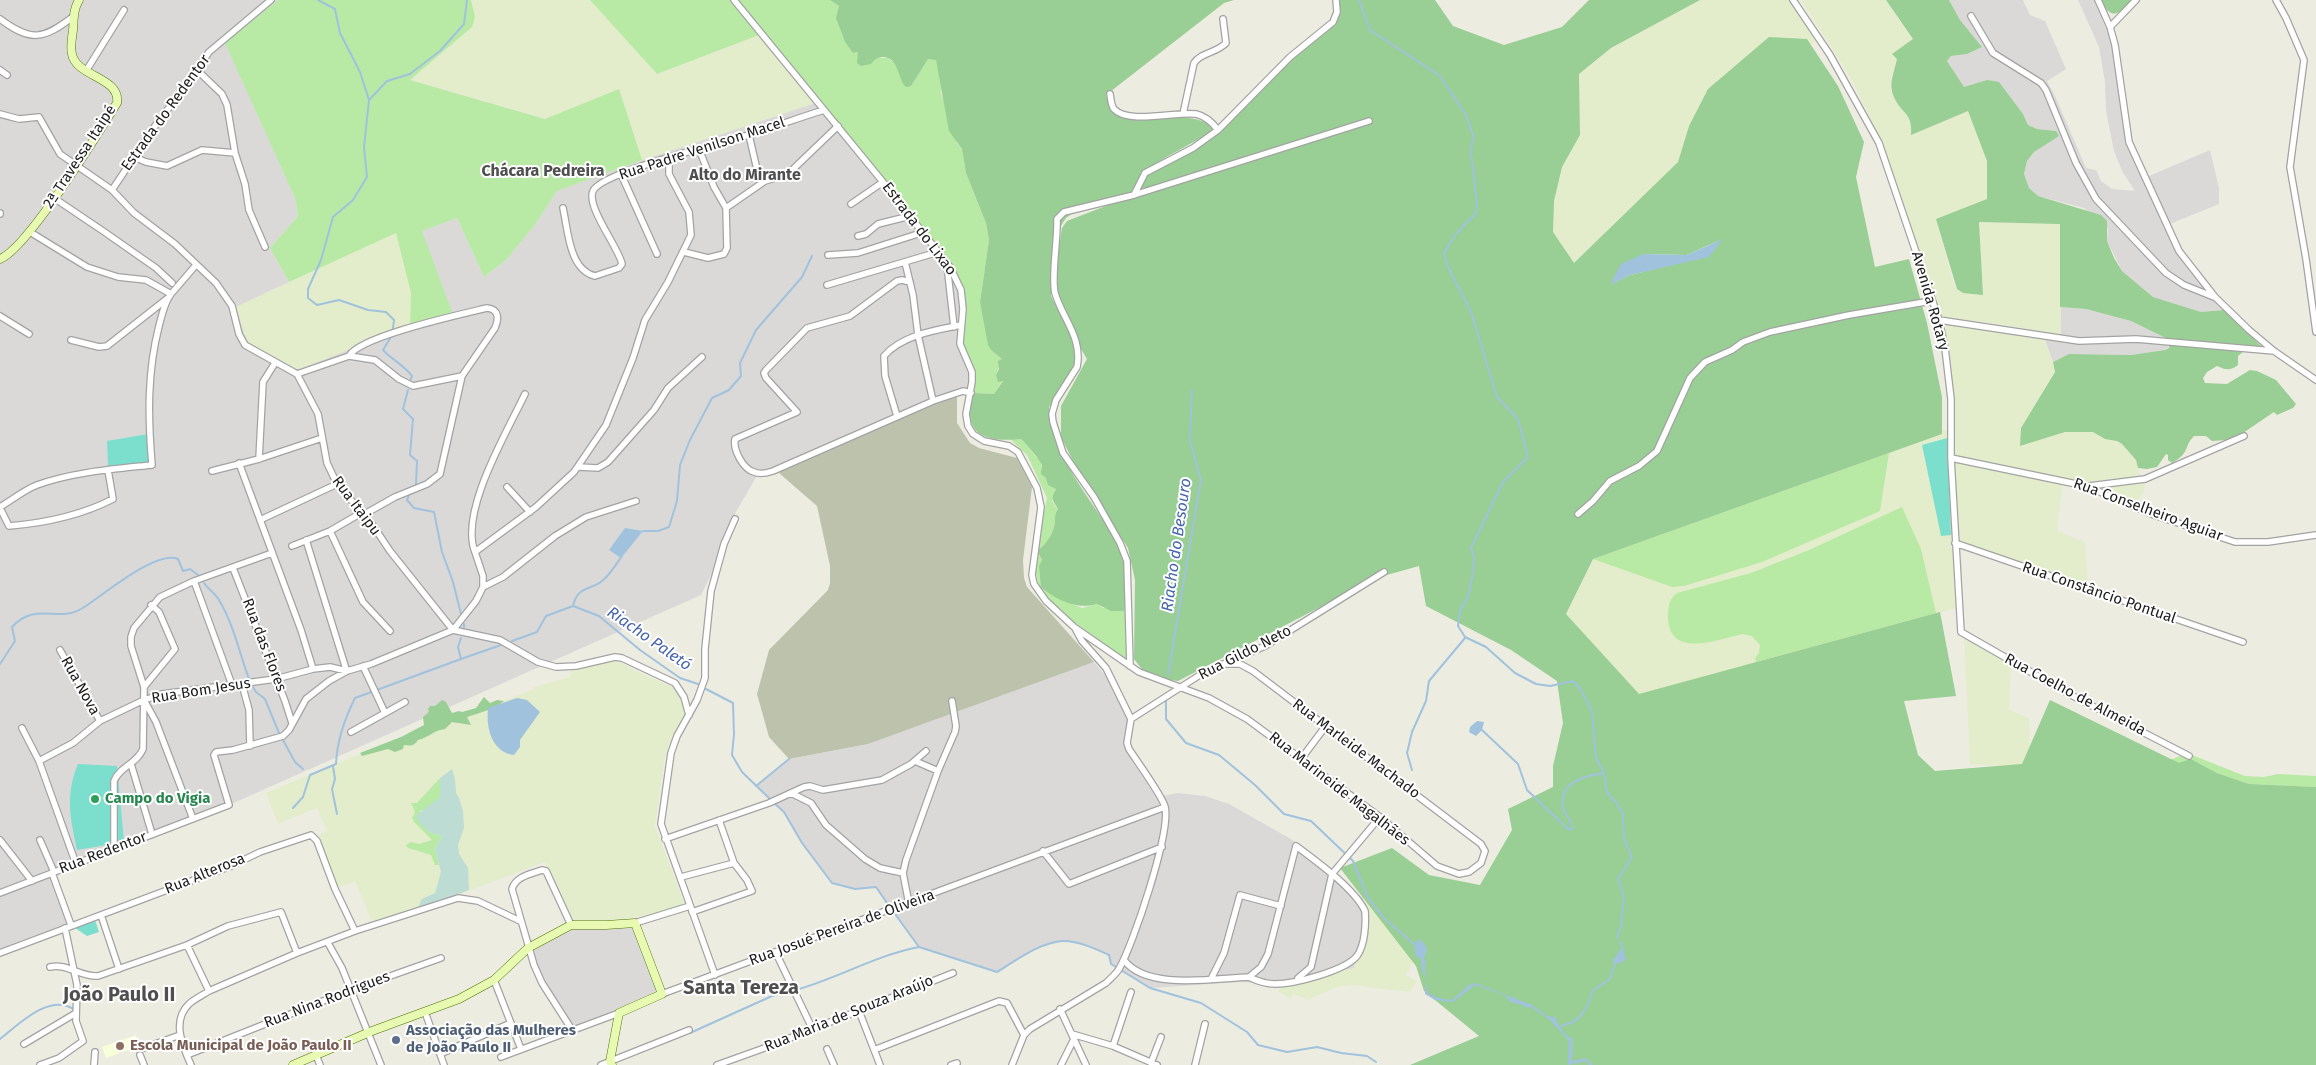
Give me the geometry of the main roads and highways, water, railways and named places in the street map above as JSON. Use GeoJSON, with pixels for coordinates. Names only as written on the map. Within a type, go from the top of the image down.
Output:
{"type":"FeatureCollection","features":[{"type":"Feature","properties":{"kind":"waterway"},"geometry":{"type":"LineString","coordinates":[[318,0],[335,9],[340,33],[360,72],[369,100],[364,147],[367,177],[353,200],[333,217],[321,260],[308,289],[308,298],[317,305],[339,300],[368,310],[386,312],[394,320],[393,328]]}},
{"type":"Feature","properties":{"kind":"waterway"},"geometry":{"type":"LineString","coordinates":[[370,99],[387,81],[410,74],[440,51],[464,24],[467,0]]}},
{"type":"Feature","properties":{"kind":"waterway"},"geometry":{"type":"LineString","coordinates":[[1359,0],[1370,30],[1440,76],[1466,115],[1473,135],[1471,153],[1477,203],[1476,213],[1455,235],[1444,253],[1448,267],[1471,312],[1497,397],[1518,419],[1528,457],[1503,482],[1471,548],[1474,557],[1472,579],[1468,596],[1460,611],[1458,626],[1465,637],[1486,647],[1515,673],[1536,684],[1550,686],[1573,681],[1581,690],[1592,711],[1596,758],[1604,773],[1607,793],[1616,802],[1623,814],[1624,839],[1632,857],[1618,879],[1624,897],[1621,926],[1617,938]]}},
{"type":"Feature","properties":{"kind":"waterway"},"geometry":{"type":"LineString","coordinates":[[643,531],[658,531],[669,527],[677,501],[680,465],[690,440],[712,398],[729,390],[741,376],[740,363],[756,330],[802,277],[812,256]]}},
{"type":"Feature","properties":{"kind":"waterway"},"geometry":{"type":"LineString","coordinates":[[391,337],[383,350],[409,372],[412,376],[410,381]]}},
{"type":"Feature","properties":{"kind":"waterway"},"geometry":{"type":"LineString","coordinates":[[408,390],[403,409],[413,419],[410,455],[417,461],[416,484]]}},
{"type":"Feature","properties":{"kind":"waterway","name":"Riacho do Besouro"},"geometry":{"type":"LineString","coordinates":[[1168,674],[1201,480],[1190,441],[1192,390]]}},
{"type":"Feature","properties":{"kind":"waterway"},"geometry":{"type":"LineString","coordinates":[[409,495],[407,500],[414,508],[434,512],[442,552],[453,582],[461,614]]}},
{"type":"Feature","properties":{"kind":"waterway"},"geometry":{"type":"LineString","coordinates":[[573,606],[575,599],[581,591],[605,579],[622,556]]}},
{"type":"Feature","properties":{"kind":"waterway"},"geometry":{"type":"LineString","coordinates":[[0,664],[15,641],[12,627],[21,619],[38,614],[72,613],[81,609],[128,576],[156,561],[168,558],[178,559],[183,571],[190,569],[198,575]]}},
{"type":"Feature","properties":{"kind":"waterway"},"geometry":{"type":"LineString","coordinates":[[204,583],[218,598],[224,609],[249,679]]}},
{"type":"Feature","properties":{"kind":"waterway","name":"Riacho Paletó"},"geometry":{"type":"LineString","coordinates":[[512,641],[537,632],[546,616],[573,606],[599,616],[640,650],[680,678],[698,684]]}},
{"type":"Feature","properties":{"kind":"waterway"},"geometry":{"type":"LineString","coordinates":[[464,624],[464,629]]}},
{"type":"Feature","properties":{"kind":"waterway"},"geometry":{"type":"LineString","coordinates":[[461,638],[458,647],[461,659],[501,645]]}},
{"type":"Feature","properties":{"kind":"waterway"},"geometry":{"type":"LineString","coordinates":[[1412,770],[1407,753],[1412,732],[1426,701],[1429,681],[1465,638]]}},
{"type":"Feature","properties":{"kind":"waterway","name":"Riacho Paletó"},"geometry":{"type":"LineString","coordinates":[[293,808],[303,797],[310,775],[336,764],[342,730],[355,698],[461,659]]}},
{"type":"Feature","properties":{"kind":"waterway"},"geometry":{"type":"LineString","coordinates":[[253,687],[265,699],[279,733]]}},
{"type":"Feature","properties":{"kind":"waterway","name":"Riacho Paletó"},"geometry":{"type":"LineString","coordinates":[[706,689],[733,703],[734,734],[732,755],[742,772],[771,800]]}},
{"type":"Feature","properties":{"kind":"waterway","name":"Riacho do Besouro"},"geometry":{"type":"LineString","coordinates":[[1166,700],[1166,719],[1186,743],[1219,755],[1255,785],[1284,814],[1311,821],[1353,861],[1368,898],[1385,919],[1415,945]]}},
{"type":"Feature","properties":{"kind":"waterway"},"geometry":{"type":"LineString","coordinates":[[1482,730],[1518,764],[1527,790],[1569,830],[1572,829],[1572,824],[1564,811],[1562,801],[1567,787],[1580,779],[1604,773]]}},
{"type":"Feature","properties":{"kind":"waterway"},"geometry":{"type":"LineString","coordinates":[[283,740],[295,762],[303,769]]}},
{"type":"Feature","properties":{"kind":"waterway"},"geometry":{"type":"LineString","coordinates":[[756,786],[789,759]]}},
{"type":"Feature","properties":{"kind":"waterway"},"geometry":{"type":"LineString","coordinates":[[333,766],[335,779],[332,789],[337,814]]}},
{"type":"Feature","properties":{"kind":"waterway","name":"Riacho Paletó"},"geometry":{"type":"LineString","coordinates":[[774,803],[784,812],[802,843],[832,883],[855,889],[876,887],[889,906]]}},
{"type":"Feature","properties":{"kind":"waterway","name":"Riacho Paletó"},"geometry":{"type":"LineString","coordinates":[[895,914],[919,947],[997,972],[1029,952],[1047,944],[1064,941],[1081,944],[1109,955],[1111,964],[1150,988],[1201,1003],[1247,1032],[1258,1045],[1287,1052],[1317,1047],[1341,1053],[1367,1056],[1376,1062]]}},
{"type":"Feature","properties":{"kind":"waterway"},"geometry":{"type":"LineString","coordinates":[[1620,942],[1623,949]]}},
{"type":"Feature","properties":{"kind":"waterway"},"geometry":{"type":"LineString","coordinates":[[799,989],[888,955],[919,947]]}},
{"type":"Feature","properties":{"kind":"waterway"},"geometry":{"type":"LineString","coordinates":[[1559,1027],[1579,1018],[1587,1005],[1592,991],[1610,979],[1615,964]]}},
{"type":"Feature","properties":{"kind":"waterway"},"geometry":{"type":"LineString","coordinates":[[690,1033],[772,996],[789,991]]}},
{"type":"Feature","properties":{"kind":"waterway"},"geometry":{"type":"LineString","coordinates":[[0,1039],[25,1018],[45,1007],[65,1005],[75,1010]]}},
{"type":"Feature","properties":{"kind":"place","name":"Campo do Vigia"},"geometry":{"type":"Point","coordinates":[95,799]}},
{"type":"Feature","properties":{"kind":"place","name":"Associação das Mulheres de João Paulo II"},"geometry":{"type":"Point","coordinates":[396,1040]}},
{"type":"Feature","properties":{"kind":"place","name":"Escola Municipal de João Paulo II"},"geometry":{"type":"Point","coordinates":[120,1046]}},
{"type":"Feature","properties":{"kind":"district","name":"Chácara Pedreira"},"geometry":{"type":"Point","coordinates":[543,172]}},
{"type":"Feature","properties":{"kind":"district","name":"Alto do Mirante"},"geometry":{"type":"Point","coordinates":[745,176]}},
{"type":"Feature","properties":{"kind":"district","name":"Santa Tereza"},"geometry":{"type":"Point","coordinates":[741,988]}},
{"type":"Feature","properties":{"kind":"district","name":"João Paulo II"},"geometry":{"type":"Point","coordinates":[119,995]}}]}
